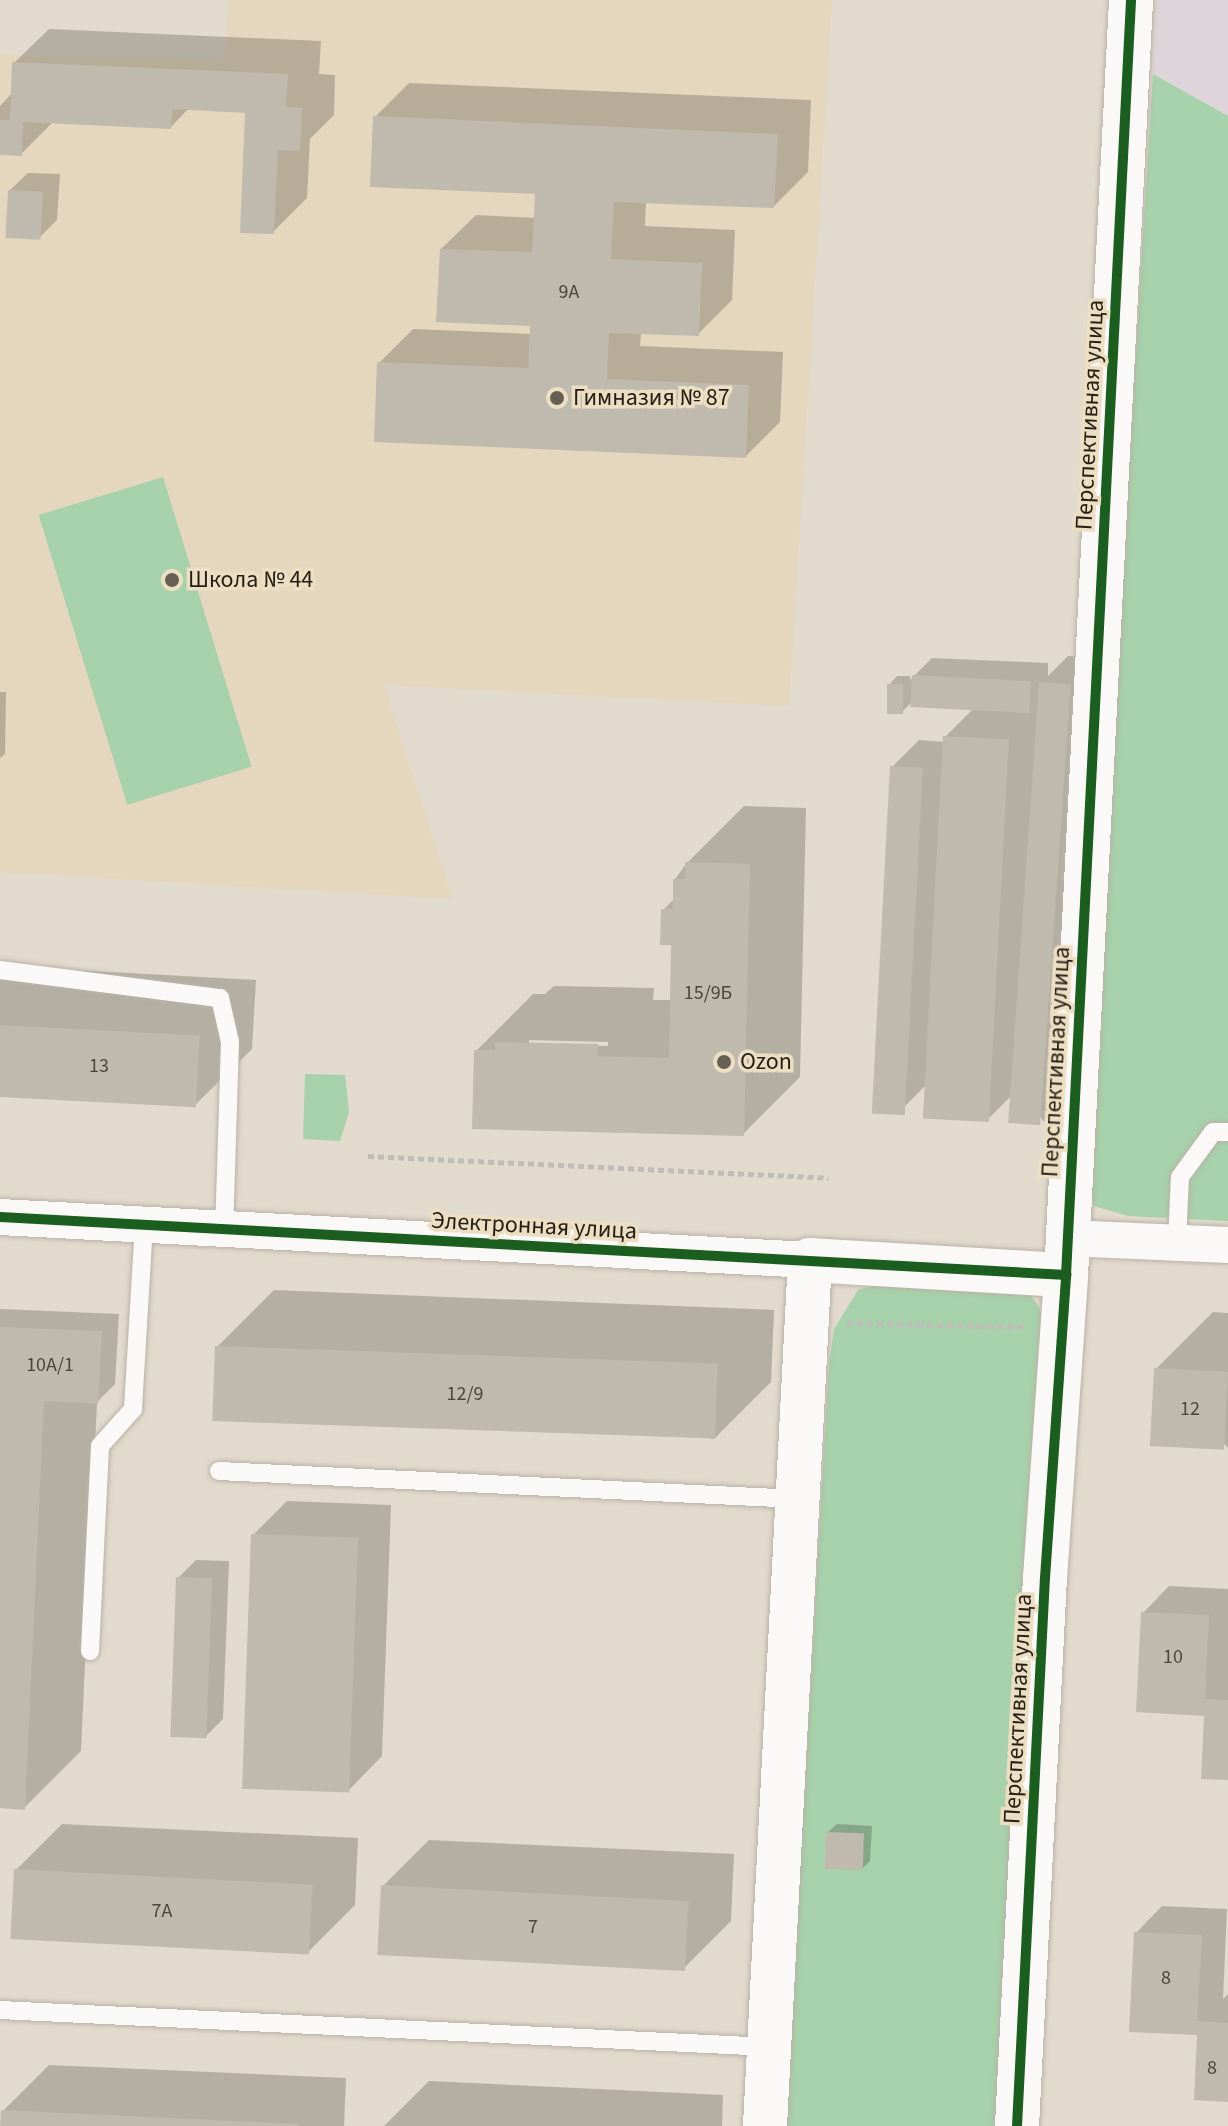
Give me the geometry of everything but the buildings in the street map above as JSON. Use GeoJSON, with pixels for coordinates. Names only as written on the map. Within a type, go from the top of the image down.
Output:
{"type":"FeatureCollection","features":[{"type":"Feature","properties":{"kind":"street","name":"Перспективная улица"},"geometry":{"type":"LineString","coordinates":[[1017,2126],[1045,1578],[1067,1256],[1131,0]]}},
{"type":"Feature","properties":{"kind":"street","name":"Электронная улица"},"geometry":{"type":"LineString","coordinates":[[0,1217],[810,1260],[1067,1256],[1177,1242],[1228,1245]]}},
{"type":"Feature","properties":{"kind":"street"},"geometry":{"type":"LineString","coordinates":[[765,2126],[810,1260]]}},
{"type":"Feature","properties":{"kind":"lane"},"geometry":{"type":"LineString","coordinates":[[0,970],[220,998],[230,1042],[224,1229]]}},
{"type":"Feature","properties":{"kind":"lane"},"geometry":{"type":"LineString","coordinates":[[1177,1242],[1180,1177],[1213,1132],[1228,1132]]}},
{"type":"Feature","properties":{"kind":"lane"},"geometry":{"type":"LineString","coordinates":[[90,1651],[100,1446],[133,1409],[144,1225]]}},
{"type":"Feature","properties":{"kind":"lane"},"geometry":{"type":"LineString","coordinates":[[219,1471],[797,1499]]}},
{"type":"Feature","properties":{"kind":"lane"},"geometry":{"type":"LineString","coordinates":[[0,2010],[769,2047]]}},
{"type":"Feature","properties":{"kind":"path"},"geometry":{"type":"LineString","coordinates":[[368,1156],[828,1178]]}},
{"type":"Feature","properties":{"kind":"path"},"geometry":{"type":"LineString","coordinates":[[840,1323],[1025,1327]]}},
{"type":"Feature","properties":{"kind":"shaded area","name":"Гимназия № 87"},"geometry":{"type":"Polygon","coordinates":[[[229,0],[832,0],[789,706],[384,685],[452,899],[0,872],[0,55],[224,61],[229,0]]]}},
{"type":"Feature","properties":{"kind":"shaded area"},"geometry":{"type":"Polygon","coordinates":[[[1156,0],[1228,0],[1228,116],[1153,74],[1156,0]]]}},
{"type":"Feature","properties":{"kind":"green space"},"geometry":{"type":"Polygon","coordinates":[[[1153,74],[1228,116],[1228,1221],[1128,1216],[1094,1206],[1085,1178],[1153,74]]]}},
{"type":"Feature","properties":{"kind":"green space"},"geometry":{"type":"Polygon","coordinates":[[[163,477],[252,767],[127,805],[39,515],[163,477]]]}},
{"type":"Feature","properties":{"kind":"green space"},"geometry":{"type":"Polygon","coordinates":[[[305,1074],[345,1075],[349,1112],[340,1141],[303,1139],[305,1074]]]}},
{"type":"Feature","properties":{"kind":"green space"},"geometry":{"type":"Polygon","coordinates":[[[885,1282],[1027,1290],[1039,1307],[1044,1326],[1002,2126],[785,2126],[829,1364],[834,1329],[858,1290],[885,1282]]]}},
{"type":"Feature","properties":{"kind":"cycle path"},"geometry":{"type":"LineString","coordinates":[[1017,2126],[1045,1578],[1066,1275],[1131,0]]}},
{"type":"Feature","properties":{"kind":"cycle path"},"geometry":{"type":"LineString","coordinates":[[0,1217],[1066,1275]]}},
{"type":"Feature","properties":{"kind":"place","name":"Гимназия № 87"},"geometry":{"type":"Point","coordinates":[557,398]}},
{"type":"Feature","properties":{"kind":"place","name":"Школа № 44"},"geometry":{"type":"Point","coordinates":[172,580]}},
{"type":"Feature","properties":{"kind":"place","name":"Ozon"},"geometry":{"type":"Point","coordinates":[724,1062]}}]}
